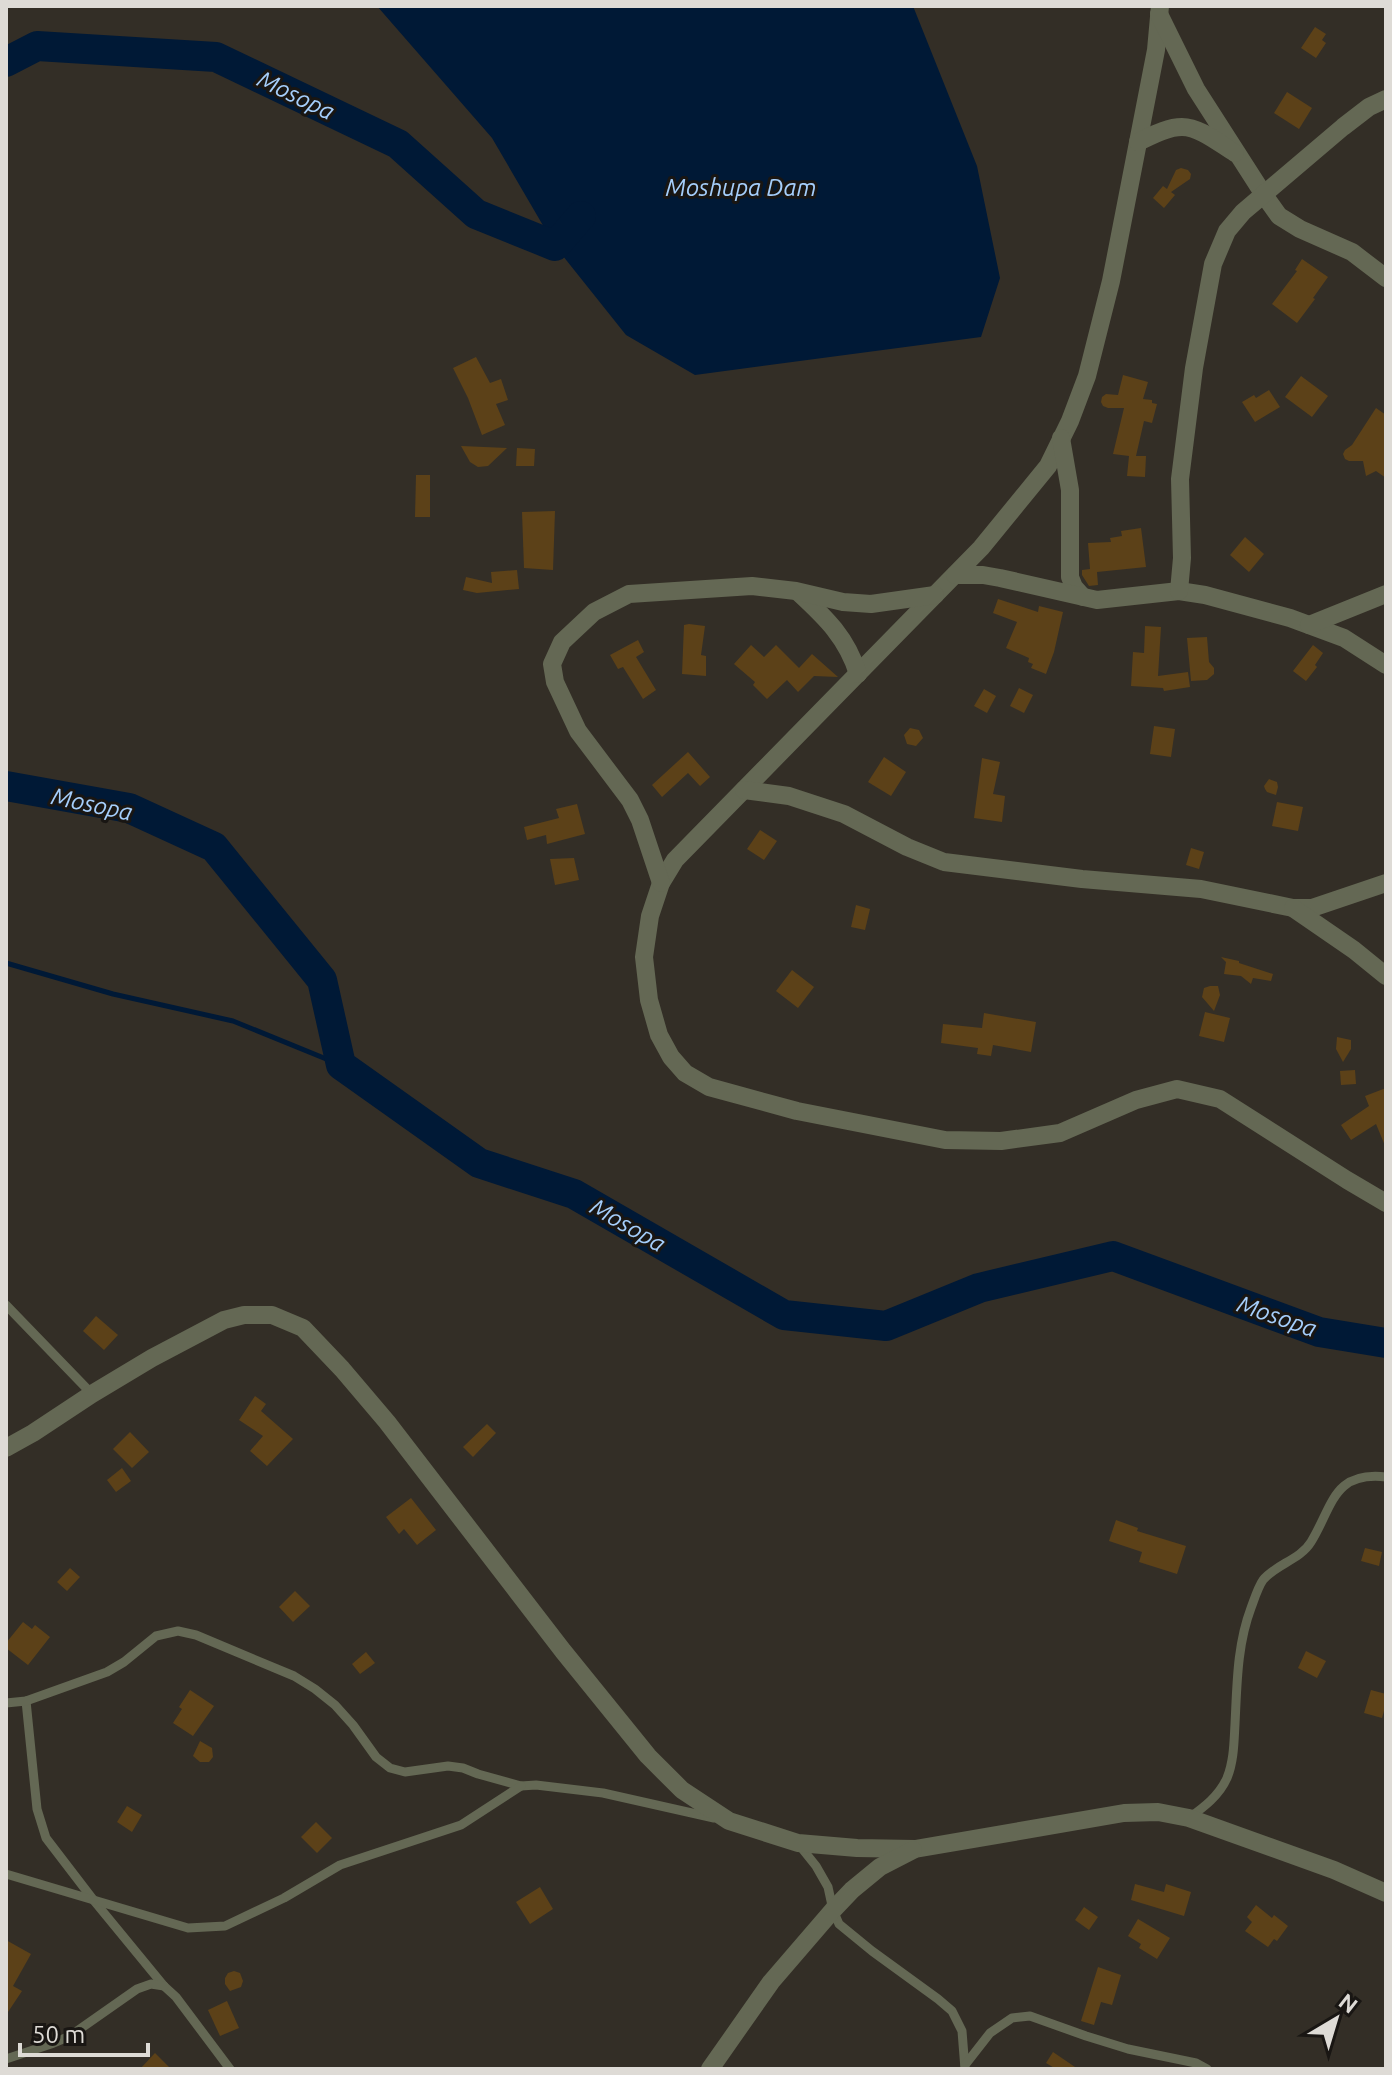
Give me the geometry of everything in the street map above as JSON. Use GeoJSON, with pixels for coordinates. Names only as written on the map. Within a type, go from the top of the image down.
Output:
{"type":"FeatureCollection","features":[{"type":"Feature","properties":{"kind":"street"},"geometry":{"type":"LineString","coordinates":[[1160,10],[1156,50],[1111,281],[1074,410],[1048,466],[981,548],[675,860],[661,883],[650,916],[644,957],[649,1000],[659,1035],[671,1057],[685,1073],[709,1087],[797,1111],[945,1140],[1001,1141],[1060,1133],[1136,1100],[1177,1089],[1220,1099],[1386,1203]]}},
{"type":"Feature","properties":{"kind":"street"},"geometry":{"type":"LineString","coordinates":[[1160,10],[1196,89],[1279,216],[1352,252],[1386,278]]}},
{"type":"Feature","properties":{"kind":"street"},"geometry":{"type":"LineString","coordinates":[[1179,591],[1182,558],[1180,479],[1194,368],[1213,264],[1227,231],[1243,212],[1343,127],[1369,107],[1386,99]]}},
{"type":"Feature","properties":{"kind":"street"},"geometry":{"type":"LineString","coordinates":[[1138,142],[1183,127],[1199,132],[1238,154]]}},
{"type":"Feature","properties":{"kind":"street"},"geometry":{"type":"LineString","coordinates":[[1061,438],[1070,490],[1070,577],[1083,597]]}},
{"type":"Feature","properties":{"kind":"street"},"geometry":{"type":"LineString","coordinates":[[955,575],[983,575],[1097,600],[1179,591],[1205,595],[1290,618],[1344,638],[1386,665]]}},
{"type":"Feature","properties":{"kind":"street"},"geometry":{"type":"LineString","coordinates":[[661,883],[640,820],[617,782],[578,731],[555,682],[552,664],[562,642],[594,612],[629,594],[752,586],[871,604],[935,595]]}},
{"type":"Feature","properties":{"kind":"street"},"geometry":{"type":"LineString","coordinates":[[796,591],[835,628],[852,654],[858,674]]}},
{"type":"Feature","properties":{"kind":"street"},"geometry":{"type":"LineString","coordinates":[[1309,625],[1386,594]]}},
{"type":"Feature","properties":{"kind":"street"},"geometry":{"type":"LineString","coordinates":[[744,790],[789,796],[844,814],[907,847],[944,862],[1082,879],[1201,889],[1293,908],[1312,908],[1386,883]]}},
{"type":"Feature","properties":{"kind":"street"},"geometry":{"type":"LineString","coordinates":[[1293,908],[1386,976]]}},
{"type":"Feature","properties":{"kind":"street"},"geometry":{"type":"LineString","coordinates":[[6,1448],[152,1358],[224,1320],[244,1315],[272,1315],[303,1328],[342,1369],[387,1422],[648,1756],[682,1790],[729,1821],[798,1843],[915,1849],[1124,1813],[1158,1812],[1189,1818],[1334,1870],[1386,1893]]}},
{"type":"Feature","properties":{"kind":"street"},"geometry":{"type":"LineString","coordinates":[[710,2069],[771,1982],[833,1910],[880,1867],[915,1849]]}},
{"type":"Feature","properties":{"kind":"lane"},"geometry":{"type":"LineString","coordinates":[[6,1305],[92,1394]]}},
{"type":"Feature","properties":{"kind":"lane"},"geometry":{"type":"LineString","coordinates":[[1189,1818],[1213,1800],[1227,1779],[1233,1752],[1239,1654],[1249,1612],[1262,1581],[1309,1545],[1335,1493],[1348,1482],[1370,1475],[1386,1477]]}},
{"type":"Feature","properties":{"kind":"lane"},"geometry":{"type":"LineString","coordinates":[[6,1703],[26,1701],[107,1672],[156,1636],[178,1631],[196,1635],[294,1676],[315,1689],[335,1705],[376,1757],[390,1768],[405,1772],[448,1766],[463,1768],[521,1786],[603,1793],[729,1821]]}},
{"type":"Feature","properties":{"kind":"lane"},"geometry":{"type":"LineString","coordinates":[[26,1701],[37,1809],[46,1838],[95,1902],[176,1997],[230,2069]]}},
{"type":"Feature","properties":{"kind":"lane"},"geometry":{"type":"LineString","coordinates":[[6,1874],[188,1928],[225,1926],[284,1898],[340,1865],[461,1825],[521,1786]]}},
{"type":"Feature","properties":{"kind":"lane"},"geometry":{"type":"LineString","coordinates":[[798,1843],[828,1887],[839,1924],[952,2011],[962,2031],[965,2067]]}},
{"type":"Feature","properties":{"kind":"lane"},"geometry":{"type":"LineString","coordinates":[[6,2059],[70,2036],[137,1989],[151,1984],[164,1986]]}},
{"type":"Feature","properties":{"kind":"lane"},"geometry":{"type":"LineString","coordinates":[[965,2067],[990,2033],[1012,2018],[1030,2016],[1114,2045],[1196,2063],[1207,2069]]}},
{"type":"Feature","properties":{"kind":"water","name":"Moshupa Dam"},"geometry":{"type":"Polygon","coordinates":[[[377,6],[913,6],[977,166],[1000,278],[981,337],[695,375],[626,335],[555,246],[492,138],[377,6]]]}},
{"type":"Feature","properties":{"kind":"building"},"geometry":{"type":"Polygon","coordinates":[[[1315,27],[1326,34],[1322,40],[1326,43],[1316,58],[1301,48],[1315,27]]]}},
{"type":"Feature","properties":{"kind":"building"},"geometry":{"type":"Polygon","coordinates":[[[1287,92],[1312,108],[1299,129],[1274,113],[1287,92]]]}},
{"type":"Feature","properties":{"kind":"building"},"geometry":{"type":"Polygon","coordinates":[[[1176,170],[1188,170],[1190,179],[1171,192],[1175,195],[1164,208],[1153,198],[1163,186],[1167,189],[1176,170]]]}},
{"type":"Feature","properties":{"kind":"building"},"geometry":{"type":"Polygon","coordinates":[[[1302,259],[1328,277],[1297,323],[1272,304],[1297,271],[1302,259]]]}},
{"type":"Feature","properties":{"kind":"building"},"geometry":{"type":"Polygon","coordinates":[[[476,357],[490,383],[501,379],[508,400],[496,404],[505,425],[482,435],[453,368],[476,357]]]}},
{"type":"Feature","properties":{"kind":"building"},"geometry":{"type":"Polygon","coordinates":[[[1123,375],[1148,382],[1143,399],[1157,404],[1152,423],[1144,421],[1136,456],[1146,456],[1145,477],[1127,476],[1129,456],[1113,454],[1124,408],[1108,408],[1101,402],[1106,394],[1118,395],[1123,375]]]}},
{"type":"Feature","properties":{"kind":"building"},"geometry":{"type":"Polygon","coordinates":[[[1301,376],[1328,396],[1312,417],[1285,397],[1301,376]]]}},
{"type":"Feature","properties":{"kind":"building"},"geometry":{"type":"Polygon","coordinates":[[[1269,390],[1280,407],[1255,422],[1242,402],[1269,390]]]}},
{"type":"Feature","properties":{"kind":"building"},"geometry":{"type":"Polygon","coordinates":[[[1376,408],[1386,415],[1386,478],[1376,471],[1366,476],[1363,461],[1349,461],[1343,454],[1376,408]]]}},
{"type":"Feature","properties":{"kind":"building"},"geometry":{"type":"Polygon","coordinates":[[[461,446],[507,448],[488,466],[478,467],[470,462],[461,446]]]}},
{"type":"Feature","properties":{"kind":"building"},"geometry":{"type":"Polygon","coordinates":[[[517,448],[535,449],[534,466],[516,466],[517,448]]]}},
{"type":"Feature","properties":{"kind":"building"},"geometry":{"type":"Polygon","coordinates":[[[416,475],[430,475],[430,517],[415,517],[416,475]]]}},
{"type":"Feature","properties":{"kind":"building"},"geometry":{"type":"Polygon","coordinates":[[[555,511],[553,570],[524,568],[522,512],[555,511]]]}},
{"type":"Feature","properties":{"kind":"building"},"geometry":{"type":"Polygon","coordinates":[[[1141,528],[1146,567],[1097,572],[1098,585],[1089,586],[1082,575],[1082,570],[1090,569],[1088,543],[1111,542],[1110,538],[1122,536],[1121,531],[1141,528]]]}},
{"type":"Feature","properties":{"kind":"building"},"geometry":{"type":"Polygon","coordinates":[[[1245,537],[1264,554],[1249,572],[1230,555],[1245,537]]]}},
{"type":"Feature","properties":{"kind":"building"},"geometry":{"type":"Polygon","coordinates":[[[517,570],[519,589],[477,593],[463,590],[466,577],[492,583],[491,572],[517,570]]]}},
{"type":"Feature","properties":{"kind":"building"},"geometry":{"type":"Polygon","coordinates":[[[998,599],[1038,612],[1039,606],[1063,612],[1046,674],[1031,668],[1033,664],[1028,662],[1029,658],[1006,648],[1017,622],[993,613],[998,599]]]}},
{"type":"Feature","properties":{"kind":"building"},"geometry":{"type":"Polygon","coordinates":[[[684,625],[705,626],[701,655],[706,656],[706,676],[682,674],[684,625]]]}},
{"type":"Feature","properties":{"kind":"building"},"geometry":{"type":"Polygon","coordinates":[[[1145,626],[1161,627],[1158,676],[1188,672],[1190,687],[1164,691],[1163,688],[1131,686],[1133,652],[1144,653],[1145,626]]]}},
{"type":"Feature","properties":{"kind":"building"},"geometry":{"type":"Polygon","coordinates":[[[1207,637],[1209,662],[1214,674],[1207,680],[1191,681],[1187,638],[1207,637]]]}},
{"type":"Feature","properties":{"kind":"building"},"geometry":{"type":"Polygon","coordinates":[[[638,640],[644,652],[636,657],[656,690],[643,699],[623,667],[618,669],[610,655],[638,640]]]}},
{"type":"Feature","properties":{"kind":"building"},"geometry":{"type":"Polygon","coordinates":[[[751,645],[764,657],[776,645],[799,668],[812,654],[838,677],[814,676],[798,692],[787,680],[767,699],[753,685],[755,682],[734,664],[751,645]]]}},
{"type":"Feature","properties":{"kind":"building"},"geometry":{"type":"Polygon","coordinates":[[[1313,645],[1323,653],[1306,681],[1293,671],[1313,645]]]}},
{"type":"Feature","properties":{"kind":"building"},"geometry":{"type":"Polygon","coordinates":[[[1019,688],[1033,695],[1024,713],[1010,706],[1019,688]]]}},
{"type":"Feature","properties":{"kind":"building"},"geometry":{"type":"Polygon","coordinates":[[[984,689],[996,696],[987,713],[974,706],[984,689]]]}},
{"type":"Feature","properties":{"kind":"building"},"geometry":{"type":"Polygon","coordinates":[[[1154,726],[1175,729],[1171,757],[1150,754],[1154,726]]]}},
{"type":"Feature","properties":{"kind":"building"},"geometry":{"type":"Polygon","coordinates":[[[910,728],[919,730],[923,738],[916,746],[907,744],[904,735],[910,728]]]}},
{"type":"Feature","properties":{"kind":"building"},"geometry":{"type":"Polygon","coordinates":[[[688,752],[710,777],[700,786],[688,773],[662,797],[652,785],[688,752]]]}},
{"type":"Feature","properties":{"kind":"building"},"geometry":{"type":"Polygon","coordinates":[[[884,757],[906,772],[891,796],[868,782],[884,757]]]}},
{"type":"Feature","properties":{"kind":"building"},"geometry":{"type":"Polygon","coordinates":[[[982,758],[1000,762],[993,794],[1005,796],[1002,822],[974,818],[982,758]]]}},
{"type":"Feature","properties":{"kind":"building"},"geometry":{"type":"Polygon","coordinates":[[[1269,779],[1277,782],[1276,795],[1265,789],[1269,779]]]}},
{"type":"Feature","properties":{"kind":"building"},"geometry":{"type":"Polygon","coordinates":[[[1277,802],[1303,807],[1298,831],[1272,826],[1277,802]]]}},
{"type":"Feature","properties":{"kind":"building"},"geometry":{"type":"Polygon","coordinates":[[[577,804],[585,834],[547,844],[546,835],[527,840],[524,827],[559,818],[556,809],[577,804]]]}},
{"type":"Feature","properties":{"kind":"building"},"geometry":{"type":"Polygon","coordinates":[[[760,830],[777,841],[764,860],[747,849],[760,830]]]}},
{"type":"Feature","properties":{"kind":"building"},"geometry":{"type":"Polygon","coordinates":[[[1191,848],[1204,852],[1199,869],[1186,865],[1191,848]]]}},
{"type":"Feature","properties":{"kind":"building"},"geometry":{"type":"Polygon","coordinates":[[[574,858],[579,880],[555,885],[550,859],[574,858]]]}},
{"type":"Feature","properties":{"kind":"building"},"geometry":{"type":"Polygon","coordinates":[[[856,905],[870,909],[865,930],[851,927],[856,905]]]}},
{"type":"Feature","properties":{"kind":"building"},"geometry":{"type":"Polygon","coordinates":[[[1221,957],[1273,974],[1271,981],[1253,978],[1251,984],[1241,976],[1224,974],[1226,962],[1221,957]]]}},
{"type":"Feature","properties":{"kind":"building"},"geometry":{"type":"Polygon","coordinates":[[[792,970],[814,987],[798,1008],[776,991],[792,970]]]}},
{"type":"Feature","properties":{"kind":"building"},"geometry":{"type":"Polygon","coordinates":[[[1218,986],[1220,995],[1214,1011],[1202,997],[1204,988],[1218,986]]]}},
{"type":"Feature","properties":{"kind":"building"},"geometry":{"type":"Polygon","coordinates":[[[1205,1012],[1230,1018],[1224,1042],[1199,1036],[1205,1012]]]}},
{"type":"Feature","properties":{"kind":"building"},"geometry":{"type":"Polygon","coordinates":[[[984,1013],[1036,1022],[1031,1052],[993,1045],[991,1056],[977,1054],[978,1048],[941,1043],[943,1024],[982,1028],[984,1013]]]}},
{"type":"Feature","properties":{"kind":"building"},"geometry":{"type":"Polygon","coordinates":[[[1337,1037],[1351,1040],[1351,1049],[1343,1062],[1336,1049],[1337,1037]]]}},
{"type":"Feature","properties":{"kind":"building"},"geometry":{"type":"Polygon","coordinates":[[[1355,1070],[1356,1084],[1341,1085],[1340,1071],[1355,1070]]]}},
{"type":"Feature","properties":{"kind":"building"},"geometry":{"type":"Polygon","coordinates":[[[1386,1088],[1386,1148],[1376,1124],[1351,1140],[1341,1125],[1369,1106],[1365,1096],[1386,1088]]]}},
{"type":"Feature","properties":{"kind":"building"},"geometry":{"type":"Polygon","coordinates":[[[96,1316],[118,1335],[104,1350],[83,1331],[96,1316]]]}},
{"type":"Feature","properties":{"kind":"building"},"geometry":{"type":"Polygon","coordinates":[[[255,1396],[266,1404],[261,1411],[293,1439],[267,1466],[250,1451],[263,1436],[239,1420],[255,1396]]]}},
{"type":"Feature","properties":{"kind":"building"},"geometry":{"type":"Polygon","coordinates":[[[487,1424],[496,1433],[473,1457],[463,1447],[487,1424]]]}},
{"type":"Feature","properties":{"kind":"building"},"geometry":{"type":"Polygon","coordinates":[[[130,1432],[149,1452],[132,1468],[113,1449],[130,1432]]]}},
{"type":"Feature","properties":{"kind":"building"},"geometry":{"type":"Polygon","coordinates":[[[122,1468],[131,1481],[116,1492],[107,1480],[122,1468]]]}},
{"type":"Feature","properties":{"kind":"building"},"geometry":{"type":"Polygon","coordinates":[[[411,1498],[436,1530],[417,1545],[404,1529],[399,1534],[386,1517],[411,1498]]]}},
{"type":"Feature","properties":{"kind":"building"},"geometry":{"type":"Polygon","coordinates":[[[1116,1520],[1138,1528],[1137,1531],[1186,1546],[1177,1574],[1139,1562],[1142,1552],[1109,1541],[1116,1520]]]}},
{"type":"Feature","properties":{"kind":"building"},"geometry":{"type":"Polygon","coordinates":[[[1365,1548],[1382,1552],[1379,1566],[1361,1561],[1365,1548]]]}},
{"type":"Feature","properties":{"kind":"building"},"geometry":{"type":"Polygon","coordinates":[[[70,1568],[80,1577],[67,1591],[57,1582],[70,1568]]]}},
{"type":"Feature","properties":{"kind":"building"},"geometry":{"type":"Polygon","coordinates":[[[295,1591],[310,1606],[293,1622],[279,1607],[295,1591]]]}},
{"type":"Feature","properties":{"kind":"building"},"geometry":{"type":"Polygon","coordinates":[[[23,1622],[32,1629],[35,1625],[50,1637],[28,1665],[6,1648],[6,1643],[23,1622]]]}},
{"type":"Feature","properties":{"kind":"building"},"geometry":{"type":"Polygon","coordinates":[[[1306,1651],[1326,1661],[1317,1678],[1298,1668],[1306,1651]]]}},
{"type":"Feature","properties":{"kind":"building"},"geometry":{"type":"Polygon","coordinates":[[[366,1652],[375,1663],[360,1674],[352,1664],[366,1652]]]}},
{"type":"Feature","properties":{"kind":"building"},"geometry":{"type":"Polygon","coordinates":[[[190,1690],[214,1706],[193,1736],[173,1723],[190,1690]]]}},
{"type":"Feature","properties":{"kind":"building"},"geometry":{"type":"Polygon","coordinates":[[[1371,1690],[1386,1694],[1382,1718],[1364,1713],[1371,1690]]]}},
{"type":"Feature","properties":{"kind":"building"},"geometry":{"type":"Polygon","coordinates":[[[200,1741],[212,1748],[213,1757],[209,1762],[200,1762],[193,1756],[200,1741]]]}},
{"type":"Feature","properties":{"kind":"building"},"geometry":{"type":"Polygon","coordinates":[[[127,1806],[142,1815],[132,1832],[117,1822],[127,1806]]]}},
{"type":"Feature","properties":{"kind":"building"},"geometry":{"type":"Polygon","coordinates":[[[316,1822],[332,1838],[317,1853],[301,1837],[316,1822]]]}},
{"type":"Feature","properties":{"kind":"building"},"geometry":{"type":"Polygon","coordinates":[[[1135,1884],[1164,1892],[1166,1884],[1191,1892],[1184,1916],[1131,1900],[1135,1884]]]}},
{"type":"Feature","properties":{"kind":"building"},"geometry":{"type":"Polygon","coordinates":[[[540,1887],[553,1909],[530,1924],[516,1902],[540,1887]]]}},
{"type":"Feature","properties":{"kind":"building"},"geometry":{"type":"Polygon","coordinates":[[[1256,1905],[1288,1926],[1268,1947],[1245,1931],[1252,1922],[1247,1917],[1256,1905]]]}},
{"type":"Feature","properties":{"kind":"building"},"geometry":{"type":"Polygon","coordinates":[[[1084,1907],[1098,1917],[1089,1930],[1075,1920],[1084,1907]]]}},
{"type":"Feature","properties":{"kind":"building"},"geometry":{"type":"Polygon","coordinates":[[[1138,1919],[1170,1938],[1157,1959],[1139,1948],[1141,1944],[1128,1936],[1138,1919]]]}},
{"type":"Feature","properties":{"kind":"building"},"geometry":{"type":"Polygon","coordinates":[[[6,1940],[31,1954],[13,1986],[22,1991],[6,2015],[6,1940]]]}},
{"type":"Feature","properties":{"kind":"building"},"geometry":{"type":"Polygon","coordinates":[[[1098,1967],[1121,1975],[1112,2005],[1101,2002],[1094,2025],[1081,2021],[1098,1967]]]}},
{"type":"Feature","properties":{"kind":"building"},"geometry":{"type":"Polygon","coordinates":[[[234,1971],[240,1973],[243,1981],[241,1987],[230,1991],[225,1978],[234,1971]]]}},
{"type":"Feature","properties":{"kind":"building"},"geometry":{"type":"Polygon","coordinates":[[[227,2001],[239,2028],[220,2036],[208,2010],[227,2001]]]}},
{"type":"Feature","properties":{"kind":"building"},"geometry":{"type":"Polygon","coordinates":[[[1053,2052],[1078,2069],[1056,2069],[1046,2063],[1053,2052]]]}},
{"type":"Feature","properties":{"kind":"building"},"geometry":{"type":"Polygon","coordinates":[[[155,2053],[171,2069],[140,2069],[155,2053]]]}},
{"type":"Feature","properties":{"kind":"waterway","name":"Mosopa"},"geometry":{"type":"LineString","coordinates":[[6,62],[37,46],[216,57],[398,144],[476,214],[555,246],[581,216]]}},
{"type":"Feature","properties":{"kind":"waterway","name":"Mosopa"},"geometry":{"type":"LineString","coordinates":[[6,786],[129,808],[214,847],[322,980],[341,1065],[479,1163],[574,1194],[784,1315],[886,1326],[979,1288],[1113,1256],[1319,1332],[1386,1343]]}},
{"type":"Feature","properties":{"kind":"waterway"},"geometry":{"type":"LineString","coordinates":[[6,963],[113,994],[233,1021],[341,1065]]}}]}
